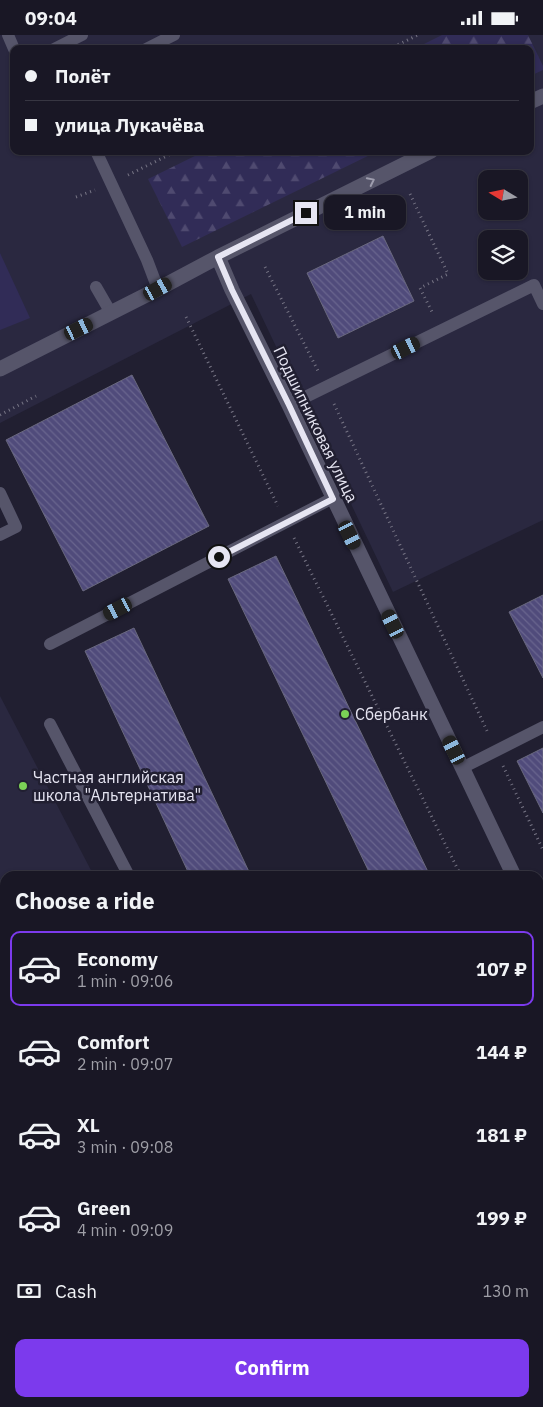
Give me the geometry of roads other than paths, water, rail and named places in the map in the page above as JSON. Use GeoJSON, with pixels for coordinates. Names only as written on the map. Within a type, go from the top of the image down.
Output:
{"type":"FeatureCollection","features":[{"type":"Feature","properties":{"kind":"street"},"geometry":{"type":"LineString","coordinates":[[0,369],[218,257],[423,155]]}},
{"type":"Feature","properties":{"kind":"street","name":"Подшипниковая улица"},"geometry":{"type":"LineString","coordinates":[[218,257],[232,290],[512,871]]}},
{"type":"Feature","properties":{"kind":"lane"},"geometry":{"type":"LineString","coordinates":[[62,45],[82,35]]}},
{"type":"Feature","properties":{"kind":"lane"},"geometry":{"type":"LineString","coordinates":[[154,45],[174,35]]}},
{"type":"Feature","properties":{"kind":"lane"},"geometry":{"type":"LineString","coordinates":[[98,155],[143,251],[158,289]]}},
{"type":"Feature","properties":{"kind":"lane"},"geometry":{"type":"LineString","coordinates":[[289,405],[534,285],[543,304]]}},
{"type":"Feature","properties":{"kind":"lane"},"geometry":{"type":"LineString","coordinates":[[96,287],[111,313]]}},
{"type":"Feature","properties":{"kind":"lane"},"geometry":{"type":"LineString","coordinates":[[0,493],[16,527],[0,535]]}},
{"type":"Feature","properties":{"kind":"lane"},"geometry":{"type":"LineString","coordinates":[[50,644],[333,499]]}},
{"type":"Feature","properties":{"kind":"lane"},"geometry":{"type":"LineString","coordinates":[[50,724],[126,871]]}},
{"type":"Feature","properties":{"kind":"lane"},"geometry":{"type":"LineString","coordinates":[[462,768],[543,727]]}},
{"type":"Feature","properties":{"kind":"place","name":"Сбербанк"},"geometry":{"type":"Point","coordinates":[345,714]}},
{"type":"Feature","properties":{"kind":"place","name":"Частная английская школа \"Альтернатива\""},"geometry":{"type":"Point","coordinates":[23,786]}}]}
